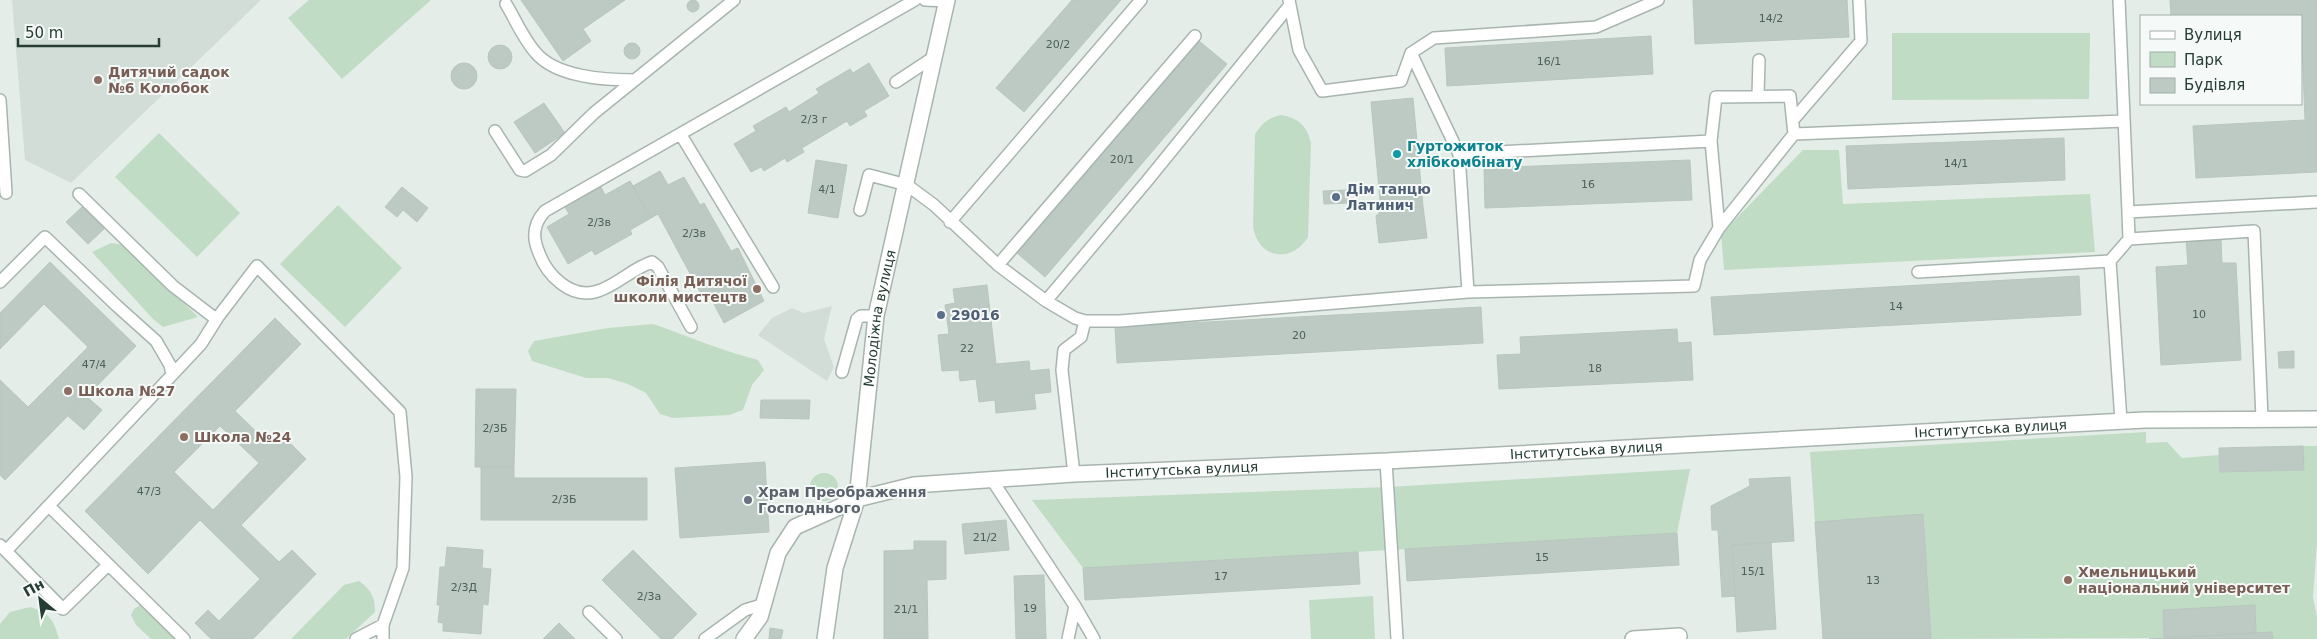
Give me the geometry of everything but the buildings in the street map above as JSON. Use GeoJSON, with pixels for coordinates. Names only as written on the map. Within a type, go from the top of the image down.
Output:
{"type":"FeatureCollection","features":[{"type":"Feature","properties":{"kind":"street","name":"Молодіжна вулиця"},"geometry":{"type":"LineString","coordinates":[[826,639],[835,568],[857,499],[876,316],[907,185],[947,0]]}},
{"type":"Feature","properties":{"kind":"street","name":"Інститутська вулиця"},"geometry":{"type":"LineString","coordinates":[[744,639],[752,629],[765,604],[778,553],[795,527],[857,499],[914,485],[1074,474],[1386,461],[2121,421],[2262,418],[2317,419]]}},
{"type":"Feature","properties":{"kind":"street"},"geometry":{"type":"LineString","coordinates":[[1633,639],[1679,636]]}},
{"type":"Feature","properties":{"kind":"lane"},"geometry":{"type":"LineString","coordinates":[[495,131],[520,170],[525,171],[551,155],[594,113],[734,0]]}},
{"type":"Feature","properties":{"kind":"lane"},"geometry":{"type":"LineString","coordinates":[[691,327],[658,267],[652,262],[597,292],[577,292],[558,281],[544,267],[534,241],[536,222],[545,211],[915,0]]}},
{"type":"Feature","properties":{"kind":"lane"},"geometry":{"type":"LineString","coordinates":[[925,0],[947,0]]}},
{"type":"Feature","properties":{"kind":"lane"},"geometry":{"type":"LineString","coordinates":[[950,222],[1141,0]]}},
{"type":"Feature","properties":{"kind":"lane"},"geometry":{"type":"LineString","coordinates":[[1289,3],[1299,50],[1322,91],[1401,81],[1411,53],[1434,38],[1596,27],[1658,0]]}},
{"type":"Feature","properties":{"kind":"lane"},"geometry":{"type":"LineString","coordinates":[[1793,120],[1861,41],[1859,0]]}},
{"type":"Feature","properties":{"kind":"lane"},"geometry":{"type":"LineString","coordinates":[[2119,0],[2129,238],[2110,261],[2121,421]]}},
{"type":"Feature","properties":{"kind":"lane"},"geometry":{"type":"LineString","coordinates":[[1046,301],[1147,181],[1289,3]]}},
{"type":"Feature","properties":{"kind":"lane"},"geometry":{"type":"LineString","coordinates":[[506,4],[536,54],[553,66],[607,80],[634,80]]}},
{"type":"Feature","properties":{"kind":"lane"},"geometry":{"type":"LineString","coordinates":[[998,265],[1195,36]]}},
{"type":"Feature","properties":{"kind":"lane"},"geometry":{"type":"LineString","coordinates":[[1411,53],[1459,154],[1468,292]]}},
{"type":"Feature","properties":{"kind":"lane"},"geometry":{"type":"LineString","coordinates":[[896,82],[934,57]]}},
{"type":"Feature","properties":{"kind":"lane"},"geometry":{"type":"LineString","coordinates":[[1758,96],[1759,60]]}},
{"type":"Feature","properties":{"kind":"lane"},"geometry":{"type":"LineString","coordinates":[[860,210],[870,175],[907,185],[934,205],[998,265],[1046,301],[1075,318],[1085,321],[1120,321],[1468,292],[1694,286],[1700,260],[1719,228],[1794,134],[1790,96],[1716,97],[1711,141],[1719,228]]}},
{"type":"Feature","properties":{"kind":"lane"},"geometry":{"type":"LineString","coordinates":[[0,100],[6,193]]}},
{"type":"Feature","properties":{"kind":"lane"},"geometry":{"type":"LineString","coordinates":[[1794,134],[2124,121]]}},
{"type":"Feature","properties":{"kind":"lane"},"geometry":{"type":"LineString","coordinates":[[681,135],[773,287]]}},
{"type":"Feature","properties":{"kind":"lane"},"geometry":{"type":"LineString","coordinates":[[1459,154],[1711,141]]}},
{"type":"Feature","properties":{"kind":"lane"},"geometry":{"type":"LineString","coordinates":[[79,194],[174,286],[216,319]]}},
{"type":"Feature","properties":{"kind":"lane"},"geometry":{"type":"LineString","coordinates":[[2128,212],[2317,202]]}},
{"type":"Feature","properties":{"kind":"lane"},"geometry":{"type":"LineString","coordinates":[[2129,238],[2254,230],[2262,418]]}},
{"type":"Feature","properties":{"kind":"lane"},"geometry":{"type":"LineString","coordinates":[[0,282],[45,236],[116,306],[156,342],[170,365],[172,375]]}},
{"type":"Feature","properties":{"kind":"lane"},"geometry":{"type":"LineString","coordinates":[[1918,272],[2110,261]]}},
{"type":"Feature","properties":{"kind":"lane"},"geometry":{"type":"LineString","coordinates":[[108,565],[63,609],[3,548],[50,507],[201,344],[216,319],[257,266],[400,412],[406,477],[403,568],[383,625],[383,639]]}},
{"type":"Feature","properties":{"kind":"lane"},"geometry":{"type":"LineString","coordinates":[[842,372],[857,319],[860,316],[876,316]]}},
{"type":"Feature","properties":{"kind":"lane"},"geometry":{"type":"LineString","coordinates":[[1074,474],[1062,370],[1064,350],[1081,337],[1085,321]]}},
{"type":"Feature","properties":{"kind":"lane"},"geometry":{"type":"LineString","coordinates":[[1386,461],[1398,639]]}},
{"type":"Feature","properties":{"kind":"lane"},"geometry":{"type":"LineString","coordinates":[[992,480],[1075,606],[1094,639]]}},
{"type":"Feature","properties":{"kind":"lane"},"geometry":{"type":"LineString","coordinates":[[50,507],[184,639]]}},
{"type":"Feature","properties":{"kind":"lane"},"geometry":{"type":"LineString","coordinates":[[705,639],[746,610],[765,604]]}},
{"type":"Feature","properties":{"kind":"lane"},"geometry":{"type":"LineString","coordinates":[[1068,639],[1075,606]]}},
{"type":"Feature","properties":{"kind":"lane"},"geometry":{"type":"LineString","coordinates":[[589,612],[616,639]]}},
{"type":"Feature","properties":{"kind":"lane"},"geometry":{"type":"LineString","coordinates":[[356,639],[383,625]]}},
{"type":"Feature","properties":{"kind":"shaded area","name":"Дитячий садок №6 Колобок"},"geometry":{"type":"Polygon","coordinates":[[[12,0],[261,0],[71,183],[25,160],[12,0]]]}},
{"type":"Feature","properties":{"kind":"shaded area"},"geometry":{"type":"Polygon","coordinates":[[[832,306],[824,339],[834,367],[827,381],[758,335],[772,318],[792,308],[804,313],[832,306]]]}},
{"type":"Feature","properties":{"kind":"green space"},"geometry":{"type":"Polygon","coordinates":[[[309,0],[431,0],[342,79],[288,18],[309,0]]]}},
{"type":"Feature","properties":{"kind":"green space"},"geometry":{"type":"Polygon","coordinates":[[[1892,33],[2090,33],[2089,99],[1892,100],[1892,33]]]}},
{"type":"Feature","properties":{"kind":"green space"},"geometry":{"type":"Polygon","coordinates":[[[1281,115],[1301,123],[1307,131],[1311,143],[1308,237],[1301,246],[1293,251],[1285,254],[1276,254],[1262,246],[1256,238],[1253,227],[1255,134],[1266,122],[1281,115]]]}},
{"type":"Feature","properties":{"kind":"green space"},"geometry":{"type":"Polygon","coordinates":[[[159,133],[240,213],[197,257],[115,177],[159,133]]]}},
{"type":"Feature","properties":{"kind":"green space"},"geometry":{"type":"Polygon","coordinates":[[[1803,150],[1839,150],[1843,204],[2090,194],[2095,252],[1724,270],[1721,234],[1803,150]]]}},
{"type":"Feature","properties":{"kind":"green space"},"geometry":{"type":"Polygon","coordinates":[[[338,205],[402,268],[345,327],[280,264],[338,205]]]}},
{"type":"Feature","properties":{"kind":"green space"},"geometry":{"type":"Polygon","coordinates":[[[111,243],[126,245],[198,317],[163,327],[153,319],[92,252],[111,243]]]}},
{"type":"Feature","properties":{"kind":"green space"},"geometry":{"type":"Polygon","coordinates":[[[653,324],[718,348],[758,360],[764,370],[752,385],[743,410],[729,415],[673,418],[660,414],[646,393],[628,384],[608,378],[586,378],[532,361],[528,351],[534,341],[608,328],[653,324]]]}},
{"type":"Feature","properties":{"kind":"green space","name":"Хмельницький національний університет"},"geometry":{"type":"Polygon","coordinates":[[[2146,432],[2146,443],[2167,442],[2182,458],[2219,455],[2220,472],[2304,470],[2303,446],[2317,446],[2317,543],[2313,597],[2317,617],[2317,639],[2273,639],[2272,632],[2256,633],[2255,606],[2163,610],[2164,638],[1931,639],[1923,515],[1815,522],[1810,452],[2146,432]]]}},
{"type":"Feature","properties":{"kind":"green space"},"geometry":{"type":"Polygon","coordinates":[[[1690,469],[1677,533],[1083,568],[1032,500],[1388,487],[1690,469]]]}},
{"type":"Feature","properties":{"kind":"green space"},"geometry":{"type":"Polygon","coordinates":[[[824,473],[834,477],[838,487],[834,497],[824,501],[814,497],[810,487],[814,477],[824,473]]]}},
{"type":"Feature","properties":{"kind":"green space"},"geometry":{"type":"Polygon","coordinates":[[[359,581],[372,594],[375,612],[346,639],[291,639],[344,585],[359,581]]]}},
{"type":"Feature","properties":{"kind":"green space"},"geometry":{"type":"Polygon","coordinates":[[[1373,596],[1375,639],[1311,639],[1309,600],[1373,596]]]}},
{"type":"Feature","properties":{"kind":"green space"},"geometry":{"type":"Polygon","coordinates":[[[140,605],[179,639],[151,639],[136,625],[131,615],[134,609],[140,605]]]}},
{"type":"Feature","properties":{"kind":"green space"},"geometry":{"type":"Polygon","coordinates":[[[30,607],[42,611],[50,618],[59,639],[0,639],[0,624],[10,612],[30,607]]]}},
{"type":"Feature","properties":{"kind":"place","name":"Дитячий садок №6 Колобок"},"geometry":{"type":"Point","coordinates":[98,80]}},
{"type":"Feature","properties":{"kind":"place","name":"Гуртожиток хлібкомбінату"},"geometry":{"type":"Point","coordinates":[1397,154]}},
{"type":"Feature","properties":{"kind":"place","name":"Дім танцю Латинич"},"geometry":{"type":"Point","coordinates":[1336,197]}},
{"type":"Feature","properties":{"kind":"place","name":"Філія Дитячої школи мистецтв"},"geometry":{"type":"Point","coordinates":[757,289]}},
{"type":"Feature","properties":{"kind":"place","name":"29016"},"geometry":{"type":"Point","coordinates":[941,315]}},
{"type":"Feature","properties":{"kind":"place","name":"Школа №27"},"geometry":{"type":"Point","coordinates":[68,391]}},
{"type":"Feature","properties":{"kind":"place","name":"Школа №24"},"geometry":{"type":"Point","coordinates":[184,437]}},
{"type":"Feature","properties":{"kind":"place","name":"Храм Преображення Господнього"},"geometry":{"type":"Point","coordinates":[748,500]}},
{"type":"Feature","properties":{"kind":"place","name":"Хмельницький національний університет"},"geometry":{"type":"Point","coordinates":[2068,580]}}]}
